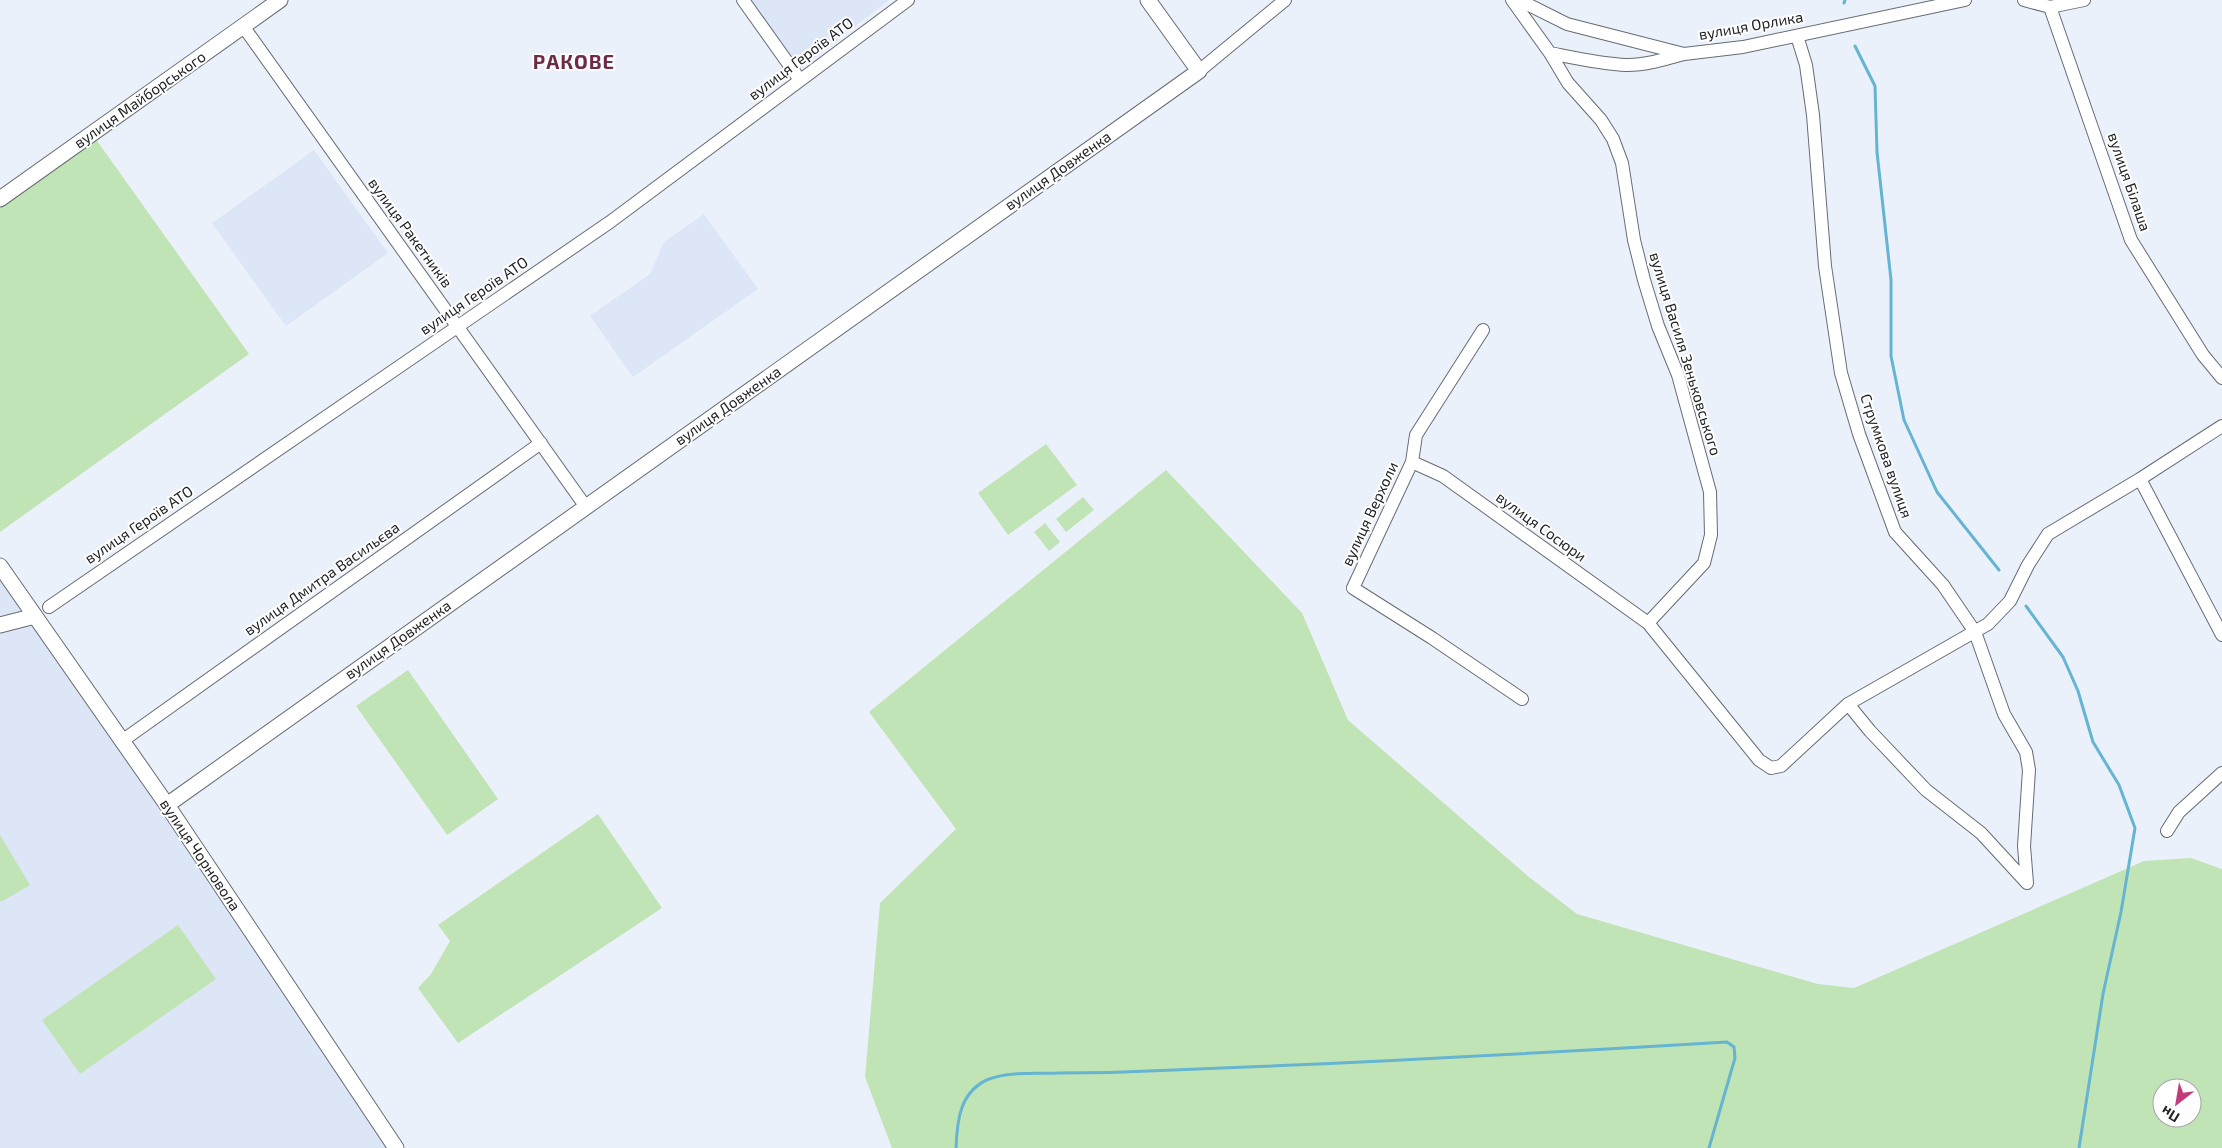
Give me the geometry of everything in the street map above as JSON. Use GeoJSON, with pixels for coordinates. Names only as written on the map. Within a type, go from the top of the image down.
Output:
{"type":"FeatureCollection","features":[{"type":"Feature","properties":{"kind":"street","name":"вулиця Майборського"},"geometry":{"type":"LineString","coordinates":[[0,199],[280,0]]}},
{"type":"Feature","properties":{"kind":"street"},"geometry":{"type":"LineString","coordinates":[[743,0],[800,80]]}},
{"type":"Feature","properties":{"kind":"street","name":"вулиця Героїв АТО"},"geometry":{"type":"LineString","coordinates":[[49,607],[610,222],[908,0]]}},
{"type":"Feature","properties":{"kind":"street"},"geometry":{"type":"LineString","coordinates":[[1148,0],[1200,71]]}},
{"type":"Feature","properties":{"kind":"street","name":"вулиця Довженка"},"geometry":{"type":"LineString","coordinates":[[167,805],[1200,71],[1285,0]]}},
{"type":"Feature","properties":{"kind":"street","name":"вулиця Василя Зеньковського"},"geometry":{"type":"LineString","coordinates":[[1512,0],[1568,83],[1601,120],[1613,139],[1622,163],[1634,240],[1644,280],[1658,326],[1678,375],[1710,492],[1711,535],[1704,563],[1648,623]]}},
{"type":"Feature","properties":{"kind":"street","name":"вулиця Орлика"},"geometry":{"type":"LineString","coordinates":[[1519,0],[1567,24],[1684,54],[1730,49],[1965,0]]}},
{"type":"Feature","properties":{"kind":"street"},"geometry":{"type":"LineString","coordinates":[[2024,0],[2050,7],[2084,0]]}},
{"type":"Feature","properties":{"kind":"street","name":"вулиця Білаша"},"geometry":{"type":"LineString","coordinates":[[2050,7],[2131,240],[2203,356],[2222,378]]}},
{"type":"Feature","properties":{"kind":"street","name":"вулиця Ракетників"},"geometry":{"type":"LineString","coordinates":[[243,26],[586,507]]}},
{"type":"Feature","properties":{"kind":"street","name":"Струмкова вулиця"},"geometry":{"type":"LineString","coordinates":[[1796,36],[1806,65],[1813,116],[1825,266],[1841,373],[1859,434],[1895,532],[1943,585],[1975,632],[2004,714],[2026,752],[2029,770],[2024,846],[2027,883],[1981,833],[1926,790],[1870,731],[1848,704]]}},
{"type":"Feature","properties":{"kind":"street"},"geometry":{"type":"LineString","coordinates":[[1550,54],[1627,65],[1659,61],[1684,54]]}},
{"type":"Feature","properties":{"kind":"street","name":"вулиця Верхоли"},"geometry":{"type":"LineString","coordinates":[[1483,330],[1416,435],[1412,462],[1353,588],[1432,638],[1522,699]]}},
{"type":"Feature","properties":{"kind":"street"},"geometry":{"type":"LineString","coordinates":[[1648,623],[1759,760],[1771,768],[1781,766],[1848,704],[1988,624],[2010,602],[2028,565],[2048,534],[2140,479],[2222,426]]}},
{"type":"Feature","properties":{"kind":"street","name":"вулиця Дмитра Васильєва"},"geometry":{"type":"LineString","coordinates":[[122,741],[541,443]]}},
{"type":"Feature","properties":{"kind":"street","name":"вулиця Сосюри"},"geometry":{"type":"LineString","coordinates":[[1412,462],[1443,476],[1648,623]]}},
{"type":"Feature","properties":{"kind":"street"},"geometry":{"type":"LineString","coordinates":[[2140,479],[2222,635]]}},
{"type":"Feature","properties":{"kind":"street","name":"вулиця Чорновола"},"geometry":{"type":"LineString","coordinates":[[0,566],[167,805],[396,1148]]}},
{"type":"Feature","properties":{"kind":"street"},"geometry":{"type":"LineString","coordinates":[[0,625],[35,616]]}},
{"type":"Feature","properties":{"kind":"street"},"geometry":{"type":"LineString","coordinates":[[2167,831],[2179,812],[2222,773]]}},
{"type":"Feature","properties":{"kind":"shaded area"},"geometry":{"type":"Polygon","coordinates":[[[750,0],[889,0],[800,69],[750,0]]]}},
{"type":"Feature","properties":{"kind":"shaded area"},"geometry":{"type":"Polygon","coordinates":[[[314,150],[388,253],[286,326],[212,223],[314,150]]]}},
{"type":"Feature","properties":{"kind":"shaded area"},"geometry":{"type":"Polygon","coordinates":[[[704,214],[758,289],[633,377],[590,316],[650,274],[664,242],[704,214]]]}},
{"type":"Feature","properties":{"kind":"shaded area"},"geometry":{"type":"Polygon","coordinates":[[[0,573],[28,614],[0,623],[0,573]]]}},
{"type":"Feature","properties":{"kind":"shaded area"},"geometry":{"type":"Polygon","coordinates":[[[33,621],[391,1148],[0,1148],[0,630],[33,621]]]}},
{"type":"Feature","properties":{"kind":"green space"},"geometry":{"type":"Polygon","coordinates":[[[95,138],[249,354],[0,532],[0,205],[95,138]]]}},
{"type":"Feature","properties":{"kind":"green space"},"geometry":{"type":"Polygon","coordinates":[[[1046,444],[1077,485],[1008,535],[978,493],[1046,444]]]}},
{"type":"Feature","properties":{"kind":"green space"},"geometry":{"type":"Polygon","coordinates":[[[1166,470],[1302,613],[1348,720],[1529,877],[1577,914],[1818,984],[1854,988],[2144,861],[2191,858],[2222,869],[2222,1148],[892,1148],[865,1077],[880,903],[956,829],[869,712],[1166,470]]]}},
{"type":"Feature","properties":{"kind":"green space"},"geometry":{"type":"Polygon","coordinates":[[[1083,497],[1094,510],[1066,532],[1056,519],[1083,497]]]}},
{"type":"Feature","properties":{"kind":"green space"},"geometry":{"type":"Polygon","coordinates":[[[1045,523],[1060,542],[1049,551],[1034,532],[1045,523]]]}},
{"type":"Feature","properties":{"kind":"green space"},"geometry":{"type":"Polygon","coordinates":[[[408,670],[498,799],[447,835],[356,706],[408,670]]]}},
{"type":"Feature","properties":{"kind":"green space"},"geometry":{"type":"Polygon","coordinates":[[[598,814],[662,908],[458,1043],[418,988],[431,974],[450,941],[438,925],[598,814]]]}},
{"type":"Feature","properties":{"kind":"green space"},"geometry":{"type":"Polygon","coordinates":[[[0,835],[30,885],[1,902],[0,900],[0,835]]]}},
{"type":"Feature","properties":{"kind":"green space"},"geometry":{"type":"Polygon","coordinates":[[[178,925],[216,979],[80,1074],[42,1020],[178,925]]]}},
{"type":"Feature","properties":{"kind":"waterway"},"geometry":{"type":"LineString","coordinates":[[1855,46],[1875,86],[1877,152],[1891,280],[1891,356],[1904,420],[1937,492],[1999,570]]}},
{"type":"Feature","properties":{"kind":"waterway"},"geometry":{"type":"LineString","coordinates":[[2026,606],[2063,657],[2078,691],[2093,742],[2119,785],[2135,828],[2121,912],[2103,994],[2079,1148]]}},
{"type":"Feature","properties":{"kind":"waterway"},"geometry":{"type":"LineString","coordinates":[[956,1148],[959,1117],[966,1099],[979,1084],[997,1076],[1024,1073],[1131,1072],[1313,1064],[1727,1042],[1734,1047],[1735,1058],[1709,1148]]}},
{"type":"Feature","properties":{"kind":"district","name":"РАКОВЕ"},"geometry":{"type":"Point","coordinates":[574,62]}}]}
